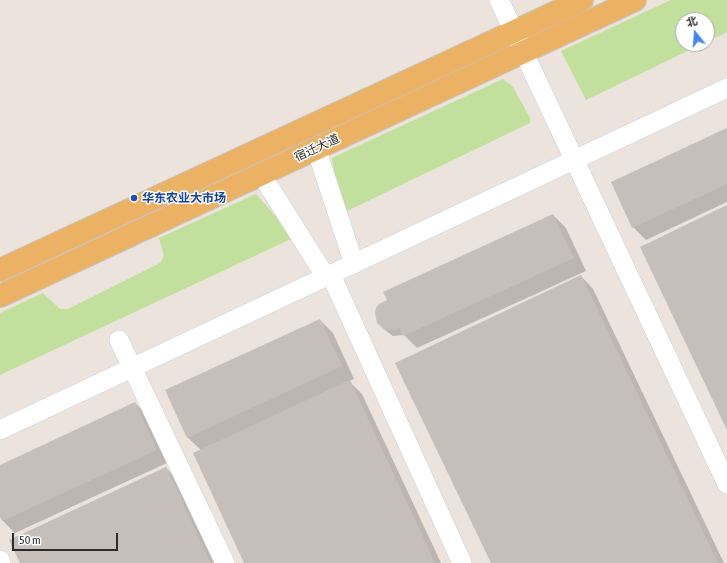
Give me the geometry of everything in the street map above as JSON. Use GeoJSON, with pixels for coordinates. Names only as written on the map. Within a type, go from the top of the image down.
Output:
{"type":"FeatureCollection","features":[{"type":"Feature","properties":{"kind":"main road","name":"宿迁大道"},"geometry":{"type":"LineString","coordinates":[[0,270],[582,0]]}},
{"type":"Feature","properties":{"kind":"main road","name":"宿迁大道"},"geometry":{"type":"LineString","coordinates":[[0,296],[627,2]]}},
{"type":"Feature","properties":{"kind":"street"},"geometry":{"type":"LineString","coordinates":[[499,0],[727,484]]}},
{"type":"Feature","properties":{"kind":"street"},"geometry":{"type":"LineString","coordinates":[[0,430],[727,88]]}},
{"type":"Feature","properties":{"kind":"street"},"geometry":{"type":"LineString","coordinates":[[316,148],[354,264]]}},
{"type":"Feature","properties":{"kind":"street"},"geometry":{"type":"LineString","coordinates":[[261,174],[328,276],[462,563]]}},
{"type":"Feature","properties":{"kind":"street"},"geometry":{"type":"LineString","coordinates":[[119,340],[225,563]]}},
{"type":"Feature","properties":{"kind":"green space"},"geometry":{"type":"Polygon","coordinates":[[[671,0],[727,0],[727,32],[715,38],[715,12],[675,12],[675,52],[685,52],[586,100],[561,51],[671,0]]]}},
{"type":"Feature","properties":{"kind":"green space"},"geometry":{"type":"Polygon","coordinates":[[[503,79],[513,87],[530,118],[530,123],[345,212],[340,207],[332,158],[503,79]]]}},
{"type":"Feature","properties":{"kind":"green space"},"geometry":{"type":"Polygon","coordinates":[[[256,194],[287,229],[291,239],[0,375],[0,313],[43,293],[60,309],[68,309],[160,263],[164,256],[159,238],[256,194]]]}},
{"type":"Feature","properties":{"kind":"building"},"geometry":{"type":"Polygon","coordinates":[[[727,128],[727,184],[632,228],[611,182],[727,128]]]}},
{"type":"Feature","properties":{"kind":"building"},"geometry":{"type":"Polygon","coordinates":[[[727,205],[727,430],[640,247],[727,205]]]}},
{"type":"Feature","properties":{"kind":"building"},"geometry":{"type":"Polygon","coordinates":[[[553,214],[574,258],[403,336],[400,328],[396,330],[385,330],[377,323],[375,313],[376,308],[379,304],[387,300],[383,292],[553,214]]]}},
{"type":"Feature","properties":{"kind":"building"},"geometry":{"type":"Polygon","coordinates":[[[581,275],[718,563],[491,563],[395,363],[581,275]]]}},
{"type":"Feature","properties":{"kind":"building"},"geometry":{"type":"Polygon","coordinates":[[[320,319],[342,366],[187,438],[165,390],[320,319]]]}},
{"type":"Feature","properties":{"kind":"building"},"geometry":{"type":"Polygon","coordinates":[[[350,380],[435,563],[244,563],[193,453],[350,380]]]}},
{"type":"Feature","properties":{"kind":"building"},"geometry":{"type":"Polygon","coordinates":[[[135,402],[157,450],[2,521],[0,517],[0,465],[135,402]]]}},
{"type":"Feature","properties":{"kind":"building"},"geometry":{"type":"Polygon","coordinates":[[[166,467],[211,563],[20,563],[9,540],[166,467]]]}},
{"type":"Feature","properties":{"kind":"place","name":"华东农业大市场"},"geometry":{"type":"Point","coordinates":[134,198]}}]}
